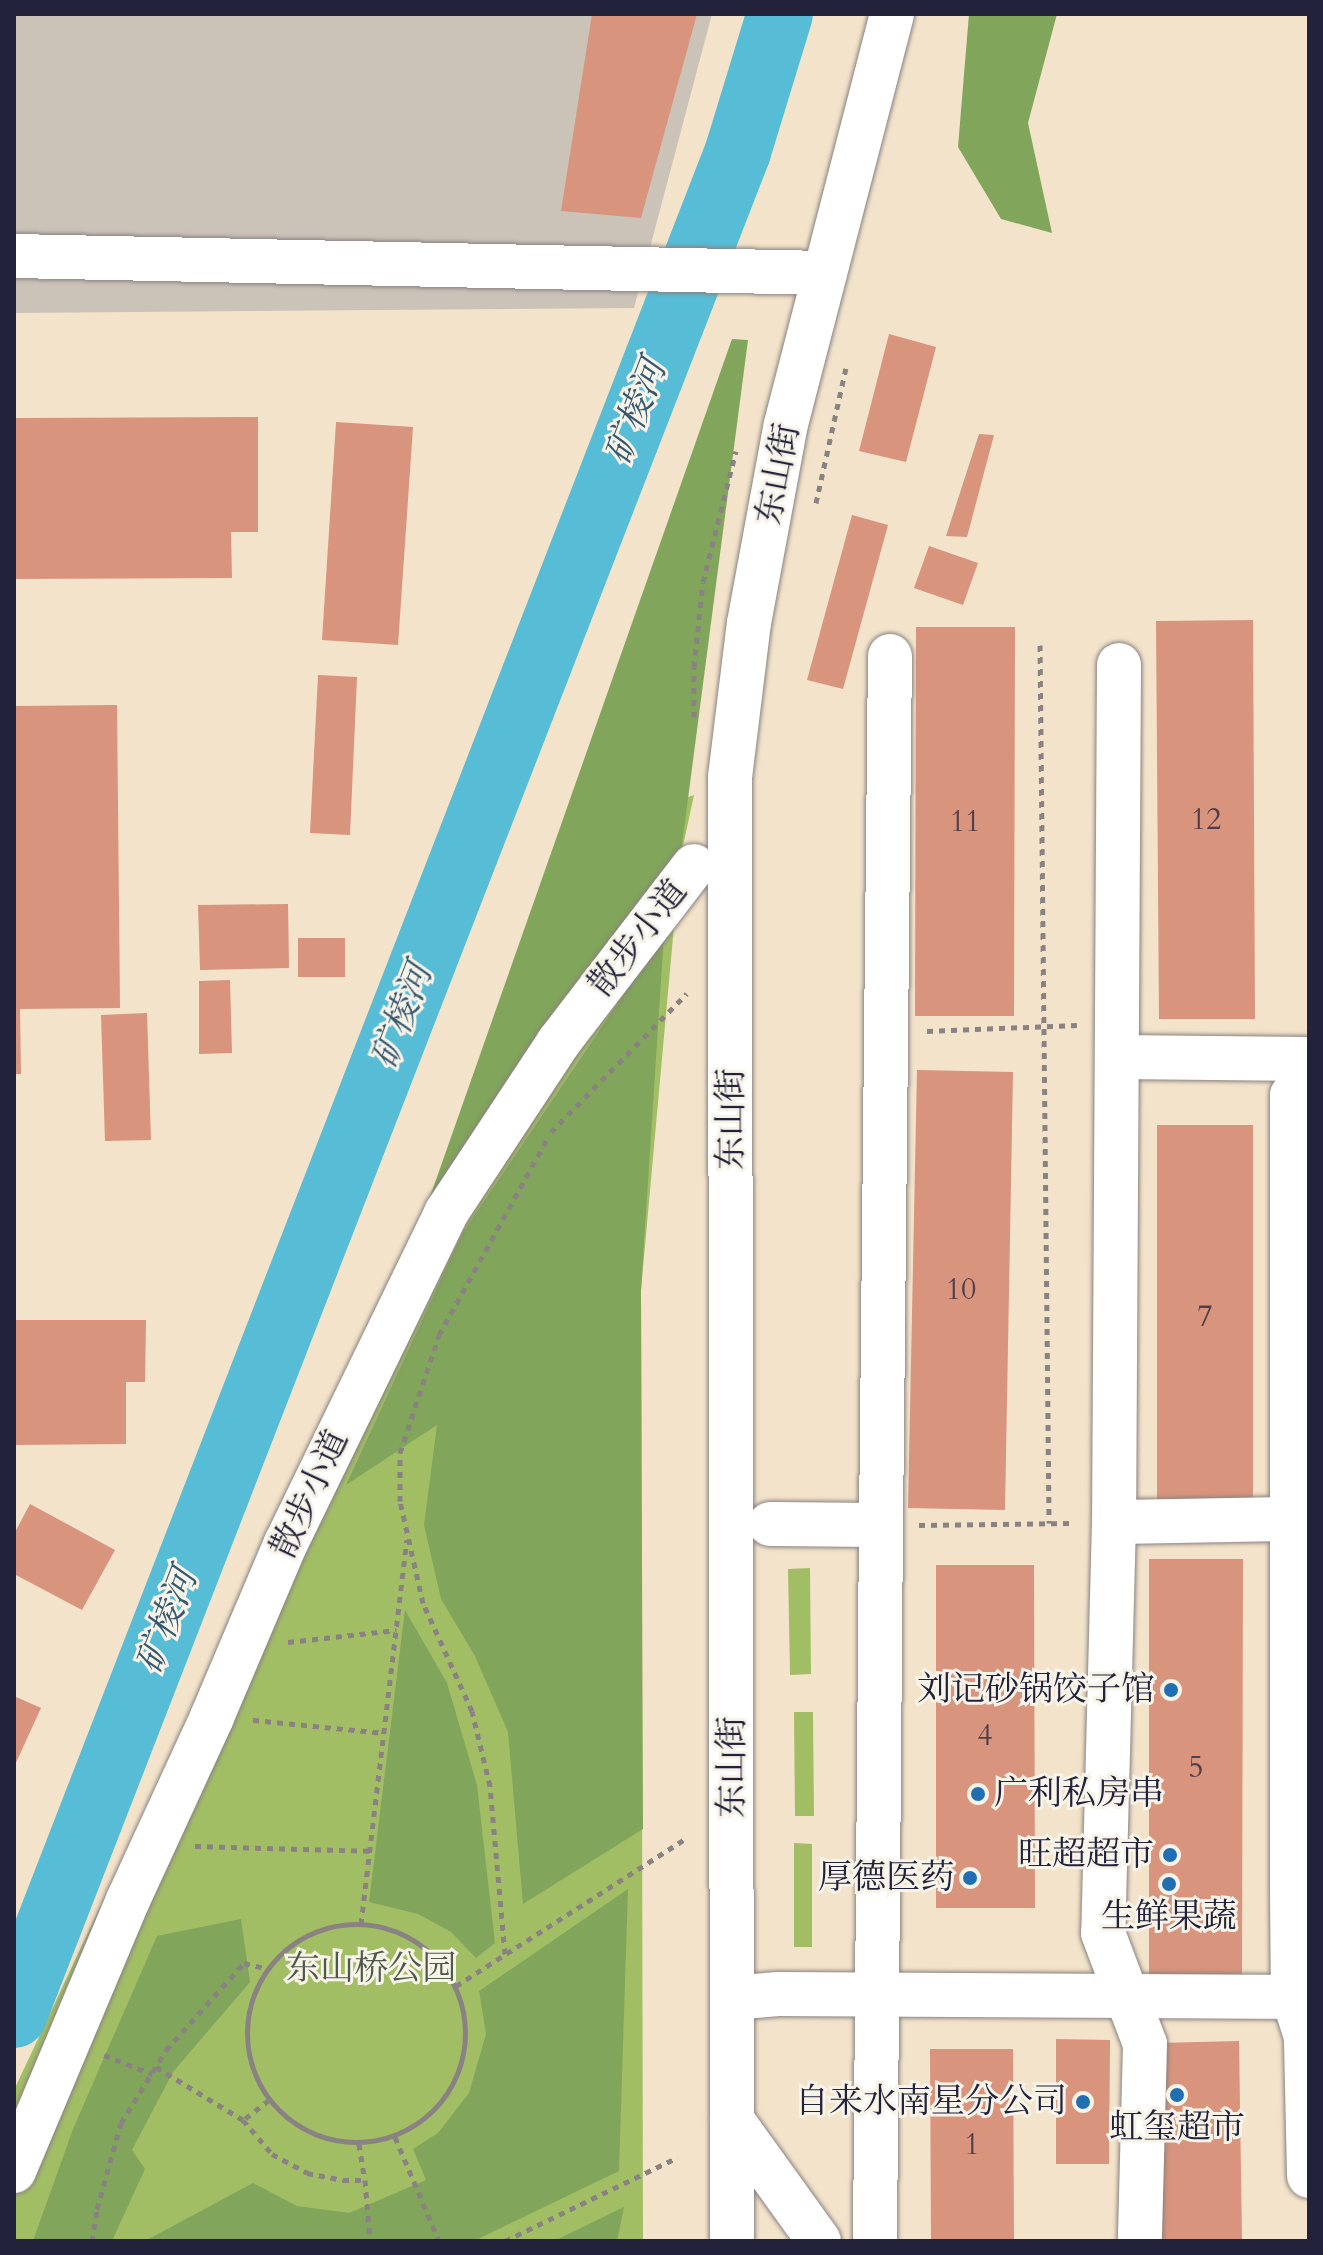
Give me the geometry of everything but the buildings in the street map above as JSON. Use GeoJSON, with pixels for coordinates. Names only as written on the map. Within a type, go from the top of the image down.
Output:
{"type":"FeatureCollection","features":[{"type":"Feature","properties":{"kind":"street","name":"东山街"},"geometry":{"type":"LineString","coordinates":[[732,2241],[730,777],[749,623],[781,455],[892,14]]}},
{"type":"Feature","properties":{"kind":"street"},"geometry":{"type":"LineString","coordinates":[[14,256],[825,273]]}},
{"type":"Feature","properties":{"kind":"street"},"geometry":{"type":"LineString","coordinates":[[875,2241],[890,656]]}},
{"type":"Feature","properties":{"kind":"street"},"geometry":{"type":"LineString","coordinates":[[1119,665],[1114,1522],[1103,1933],[1145,2044],[1140,2241]]}},
{"type":"Feature","properties":{"kind":"street","name":"散步小道"},"geometry":{"type":"LineString","coordinates":[[14,2171],[312,1486],[446,1213],[558,1043],[694,866]]}},
{"type":"Feature","properties":{"kind":"street"},"geometry":{"type":"LineString","coordinates":[[1117,1057],[1300,1077],[1291,1519],[1300,2016],[1309,2176]]}},
{"type":"Feature","properties":{"kind":"street"},"geometry":{"type":"LineString","coordinates":[[1114,1522],[1291,1519]]}},
{"type":"Feature","properties":{"kind":"street"},"geometry":{"type":"LineString","coordinates":[[770,1524],[881,1525]]}},
{"type":"Feature","properties":{"kind":"street"},"geometry":{"type":"LineString","coordinates":[[1047,1994],[1103,1933]]}},
{"type":"Feature","properties":{"kind":"street"},"geometry":{"type":"LineString","coordinates":[[732,1998],[778,1994],[1126,1993],[1300,2016]]}},
{"type":"Feature","properties":{"kind":"street"},"geometry":{"type":"LineString","coordinates":[[732,2120],[819,2241]]}},
{"type":"Feature","properties":{"kind":"path"},"geometry":{"type":"LineString","coordinates":[[813,517],[849,354]]}},
{"type":"Feature","properties":{"kind":"path"},"geometry":{"type":"LineString","coordinates":[[881,1525],[1049,1523],[1040,645]]}},
{"type":"Feature","properties":{"kind":"path"},"geometry":{"type":"LineString","coordinates":[[505,1954],[490,1786],[472,1711],[423,1603],[400,1501],[400,1453],[439,1335],[552,1130],[687,993]]}},
{"type":"Feature","properties":{"kind":"path"},"geometry":{"type":"LineString","coordinates":[[886,1033],[1044,1027]]}},
{"type":"Feature","properties":{"kind":"path"},"geometry":{"type":"LineString","coordinates":[[361,1924],[407,1533]]}},
{"type":"Feature","properties":{"kind":"path"},"geometry":{"type":"LineString","coordinates":[[243,1646],[396,1630]]}},
{"type":"Feature","properties":{"kind":"path"},"geometry":{"type":"LineString","coordinates":[[212,1717],[384,1733]]}},
{"type":"Feature","properties":{"kind":"path"},"geometry":{"type":"LineString","coordinates":[[456,1986],[683,1840]]}},
{"type":"Feature","properties":{"kind":"path"},"geometry":{"type":"LineString","coordinates":[[154,1845],[369,1851]]}},
{"type":"Feature","properties":{"kind":"path"},"geometry":{"type":"LineString","coordinates":[[337,1924],[373,1924],[407,1935],[435,1956],[456,1986],[466,2021],[464,2057],[450,2091],[426,2118],[395,2137],[359,2144],[322,2138],[290,2122],[269,2100],[249,2060],[246,2023],[255,1988],[268,1969],[275,1958],[303,1936],[337,1924]]}},
{"type":"Feature","properties":{"kind":"path"},"geometry":{"type":"LineString","coordinates":[[92,2241],[97,2209],[121,2123],[166,2050],[244,1963],[268,1969]]}},
{"type":"Feature","properties":{"kind":"path"},"geometry":{"type":"LineString","coordinates":[[69,2041],[152,2074]]}},
{"type":"Feature","properties":{"kind":"path"},"geometry":{"type":"LineString","coordinates":[[156,2067],[243,2120],[272,2154],[307,2173],[343,2180],[365,2180]]}},
{"type":"Feature","properties":{"kind":"path"},"geometry":{"type":"LineString","coordinates":[[243,2120],[269,2100]]}},
{"type":"Feature","properties":{"kind":"path"},"geometry":{"type":"LineString","coordinates":[[395,2137],[439,2241]]}},
{"type":"Feature","properties":{"kind":"path"},"geometry":{"type":"LineString","coordinates":[[359,2144],[370,2241]]}},
{"type":"Feature","properties":{"kind":"path"},"geometry":{"type":"LineString","coordinates":[[505,2241],[678,2157]]}},
{"type":"Feature","properties":{"kind":"shaded area"},"geometry":{"type":"Polygon","coordinates":[[[14,14],[712,14],[634,308],[14,313],[14,14]]]}},
{"type":"Feature","properties":{"kind":"green space"},"geometry":{"type":"Polygon","coordinates":[[[969,14],[1057,14],[1028,123],[1052,233],[1001,219],[958,147],[969,14]]]}},
{"type":"Feature","properties":{"kind":"green space"},"geometry":{"type":"Polygon","coordinates":[[[732,339],[748,340],[680,860],[418,1231],[732,339]]]}},
{"type":"Feature","properties":{"kind":"green space","name":"东山桥公园"},"geometry":{"type":"Polygon","coordinates":[[[694,795],[680,860],[641,1290],[643,2241],[14,2241],[14,2090],[418,1231],[654,809],[694,795]]]}},
{"type":"Feature","properties":{"kind":"green space"},"geometry":{"type":"Polygon","coordinates":[[[664,935],[641,1290],[643,1829],[523,1904],[508,1732],[475,1656],[441,1599],[424,1525],[437,1425],[346,1485],[462,1234],[664,935]]]}},
{"type":"Feature","properties":{"kind":"green space"},"geometry":{"type":"Polygon","coordinates":[[[810,1568],[811,1674],[790,1675],[788,1569],[810,1568]]]}},
{"type":"Feature","properties":{"kind":"green space"},"geometry":{"type":"Polygon","coordinates":[[[405,1610],[447,1683],[477,1785],[495,1943],[476,1958],[451,1932],[418,1914],[369,1902],[405,1610]]]}},
{"type":"Feature","properties":{"kind":"green space"},"geometry":{"type":"Polygon","coordinates":[[[794,1712],[813,1712],[814,1816],[795,1816],[794,1712]]]}},
{"type":"Feature","properties":{"kind":"green space"},"geometry":{"type":"Polygon","coordinates":[[[794,1843],[812,1844],[812,1947],[794,1947],[794,1843]]]}},
{"type":"Feature","properties":{"kind":"green space"},"geometry":{"type":"Polygon","coordinates":[[[628,1889],[619,2171],[474,2241],[145,2241],[253,2183],[297,2206],[349,2213],[426,2180],[413,2149],[438,2133],[469,2093],[486,2034],[479,1991],[628,1889]]]}},
{"type":"Feature","properties":{"kind":"green space"},"geometry":{"type":"Polygon","coordinates":[[[241,1919],[250,1982],[173,2072],[132,2150],[145,2169],[112,2241],[33,2241],[73,2129],[157,1936],[241,1919]]]}},
{"type":"Feature","properties":{"kind":"green space"},"geometry":{"type":"Polygon","coordinates":[[[624,2207],[617,2241],[554,2241],[624,2207]]]}},
{"type":"Feature","properties":{"kind":"waterway","name":"矿棱河"},"geometry":{"type":"LineString","coordinates":[[14,2015],[738,151],[780,14]]}},
{"type":"Feature","properties":{"kind":"place","name":"刘记砂锅饺子馆"},"geometry":{"type":"Point","coordinates":[1171,1690]}},
{"type":"Feature","properties":{"kind":"place","name":"广利私房串"},"geometry":{"type":"Point","coordinates":[978,1794]}},
{"type":"Feature","properties":{"kind":"place","name":"旺超超市"},"geometry":{"type":"Point","coordinates":[1170,1855]}},
{"type":"Feature","properties":{"kind":"place","name":"厚德医药"},"geometry":{"type":"Point","coordinates":[970,1878]}},
{"type":"Feature","properties":{"kind":"place","name":"生鲜果蔬"},"geometry":{"type":"Point","coordinates":[1169,1884]}},
{"type":"Feature","properties":{"kind":"place","name":"虹玺超市"},"geometry":{"type":"Point","coordinates":[1177,2095]}},
{"type":"Feature","properties":{"kind":"place","name":"自来水南星分公司"},"geometry":{"type":"Point","coordinates":[1083,2102]}}]}
